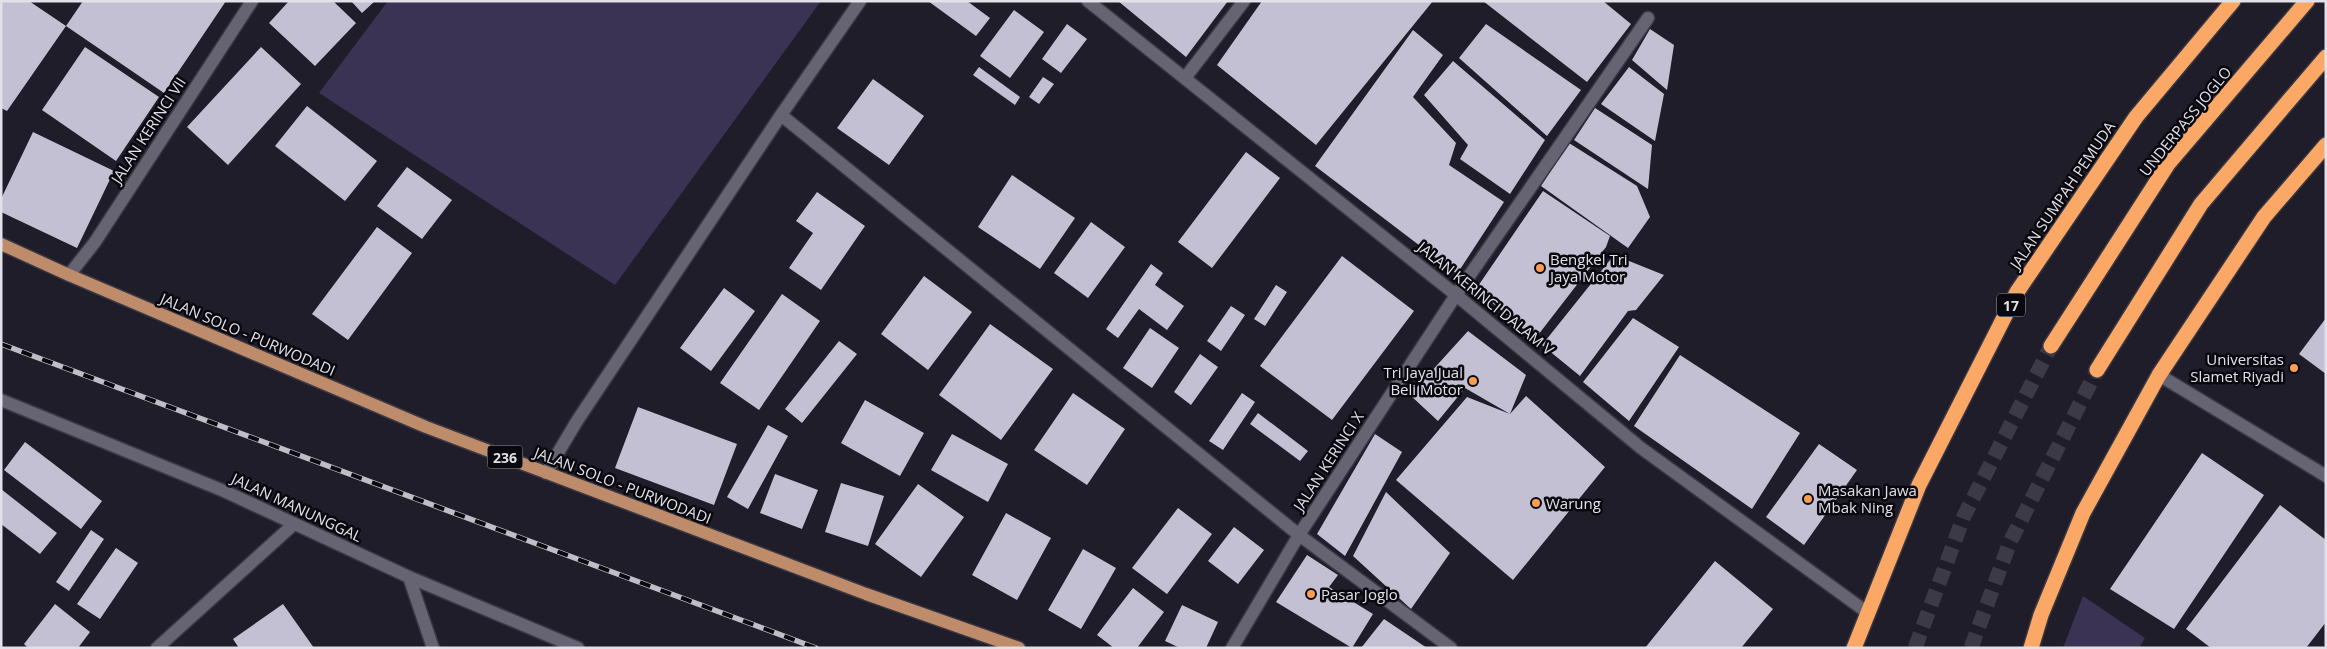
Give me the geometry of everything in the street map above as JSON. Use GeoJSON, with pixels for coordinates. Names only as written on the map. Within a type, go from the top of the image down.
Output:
{"type":"FeatureCollection","features":[{"type":"Feature","properties":{"kind":"highway","name":"JALAN SUMPAH PEMUDA"},"geometry":{"type":"LineString","coordinates":[[1854,648],[1919,485],[2017,292],[2136,117],[2233,1]]}},
{"type":"Feature","properties":{"kind":"highway","name":"UNDERPASS JOGLO"},"geometry":{"type":"LineString","coordinates":[[2051,346],[2168,164],[2307,1]]}},
{"type":"Feature","properties":{"kind":"highway"},"geometry":{"type":"LineString","coordinates":[[2097,370],[2201,204],[2326,57]]}},
{"type":"Feature","properties":{"kind":"highway"},"geometry":{"type":"LineString","coordinates":[[2032,648],[2040,615],[2083,512],[2159,375],[2264,217],[2326,145]]}},
{"type":"Feature","properties":{"kind":"main road","name":"JALAN SOLO - PURWODADI"},"geometry":{"type":"LineString","coordinates":[[1,244],[69,275],[408,419],[866,594],[1018,648]]}},
{"type":"Feature","properties":{"kind":"street","name":"JALAN KERINCI VII"},"geometry":{"type":"LineString","coordinates":[[69,275],[95,242],[252,1]]}},
{"type":"Feature","properties":{"kind":"street"},"geometry":{"type":"LineString","coordinates":[[546,473],[577,421],[781,115],[860,1]]}},
{"type":"Feature","properties":{"kind":"street","name":"JALAN KERINCI DALAM V"},"geometry":{"type":"LineString","coordinates":[[1088,1],[1456,295],[1641,448],[1868,613]]}},
{"type":"Feature","properties":{"kind":"street"},"geometry":{"type":"LineString","coordinates":[[1185,78],[1244,1]]}},
{"type":"Feature","properties":{"kind":"street","name":"JALAN KERINCI X"},"geometry":{"type":"LineString","coordinates":[[1232,648],[1299,535],[1456,295],[1648,18]]}},
{"type":"Feature","properties":{"kind":"street"},"geometry":{"type":"LineString","coordinates":[[781,115],[1299,535],[1451,648]]}},
{"type":"Feature","properties":{"kind":"street"},"geometry":{"type":"LineString","coordinates":[[2159,375],[2326,476]]}},
{"type":"Feature","properties":{"kind":"street","name":"JALAN MANUNGGAL"},"geometry":{"type":"LineString","coordinates":[[2,402],[224,491],[409,577],[578,648]]}},
{"type":"Feature","properties":{"kind":"street"},"geometry":{"type":"LineString","coordinates":[[157,648],[294,524]]}},
{"type":"Feature","properties":{"kind":"street"},"geometry":{"type":"LineString","coordinates":[[409,577],[433,648]]}},
{"type":"Feature","properties":{"kind":"shaded area"},"geometry":{"type":"Polygon","coordinates":[[[388,1],[821,1],[615,285],[319,93],[388,1]]]}},
{"type":"Feature","properties":{"kind":"shaded area"},"geometry":{"type":"Polygon","coordinates":[[[2083,596],[2145,638],[2139,648],[2063,648],[2083,596]]]}},
{"type":"Feature","properties":{"kind":"building"},"geometry":{"type":"Polygon","coordinates":[[[1,1],[29,1],[66,26],[7,111],[1,108],[1,1]]]}},
{"type":"Feature","properties":{"kind":"building"},"geometry":{"type":"Polygon","coordinates":[[[83,1],[226,1],[164,93],[66,26],[83,1]]]}},
{"type":"Feature","properties":{"kind":"building"},"geometry":{"type":"Polygon","coordinates":[[[289,1],[333,1],[356,23],[315,66],[269,23],[289,1]]]}},
{"type":"Feature","properties":{"kind":"building"},"geometry":{"type":"Polygon","coordinates":[[[351,1],[375,1],[362,13],[351,1]]]}},
{"type":"Feature","properties":{"kind":"building"},"geometry":{"type":"Polygon","coordinates":[[[928,1],[967,1],[990,18],[976,36],[928,1]]]}},
{"type":"Feature","properties":{"kind":"building"},"geometry":{"type":"Polygon","coordinates":[[[1118,1],[1228,1],[1186,57],[1118,1]]]}},
{"type":"Feature","properties":{"kind":"building"},"geometry":{"type":"Polygon","coordinates":[[[1262,1],[1433,1],[1316,145],[1217,65],[1262,1]]]}},
{"type":"Feature","properties":{"kind":"building"},"geometry":{"type":"Polygon","coordinates":[[[1483,1],[1603,1],[1631,24],[1587,82],[1483,1]]]}},
{"type":"Feature","properties":{"kind":"building"},"geometry":{"type":"Polygon","coordinates":[[[1014,10],[1044,32],[1010,78],[980,56],[1014,10]]]}},
{"type":"Feature","properties":{"kind":"building"},"geometry":{"type":"Polygon","coordinates":[[[1067,24],[1087,39],[1061,73],[1042,59],[1067,24]]]}},
{"type":"Feature","properties":{"kind":"building"},"geometry":{"type":"Polygon","coordinates":[[[1486,24],[1581,90],[1547,136],[1459,58],[1486,24]]]}},
{"type":"Feature","properties":{"kind":"building"},"geometry":{"type":"Polygon","coordinates":[[[1650,29],[1674,45],[1667,90],[1632,60],[1650,29]]]}},
{"type":"Feature","properties":{"kind":"building"},"geometry":{"type":"Polygon","coordinates":[[[1413,30],[1443,55],[1413,97],[1456,143],[1449,165],[1504,202],[1457,274],[1315,166],[1413,30]]]}},
{"type":"Feature","properties":{"kind":"building"},"geometry":{"type":"Polygon","coordinates":[[[85,47],[159,97],[116,161],[42,110],[85,47]]]}},
{"type":"Feature","properties":{"kind":"building"},"geometry":{"type":"Polygon","coordinates":[[[261,47],[301,84],[228,165],[187,127],[261,47]]]}},
{"type":"Feature","properties":{"kind":"building"},"geometry":{"type":"Polygon","coordinates":[[[1453,61],[1545,140],[1510,194],[1460,159],[1468,145],[1424,95],[1453,61]]]}},
{"type":"Feature","properties":{"kind":"building"},"geometry":{"type":"Polygon","coordinates":[[[979,67],[1020,97],[1015,105],[973,75],[979,67]]]}},
{"type":"Feature","properties":{"kind":"building"},"geometry":{"type":"Polygon","coordinates":[[[1629,67],[1664,94],[1655,141],[1601,104],[1629,67]]]}},
{"type":"Feature","properties":{"kind":"building"},"geometry":{"type":"Polygon","coordinates":[[[1043,77],[1054,84],[1039,104],[1029,97],[1043,77]]]}},
{"type":"Feature","properties":{"kind":"building"},"geometry":{"type":"Polygon","coordinates":[[[873,79],[924,116],[889,165],[837,128],[873,79]]]}},
{"type":"Feature","properties":{"kind":"building"},"geometry":{"type":"Polygon","coordinates":[[[307,106],[377,161],[345,201],[275,146],[307,106]]]}},
{"type":"Feature","properties":{"kind":"building"},"geometry":{"type":"Polygon","coordinates":[[[1595,108],[1652,145],[1648,189],[1574,140],[1595,108]]]}},
{"type":"Feature","properties":{"kind":"building"},"geometry":{"type":"Polygon","coordinates":[[[33,132],[114,171],[77,248],[1,212],[1,199],[33,132]]]}},
{"type":"Feature","properties":{"kind":"building"},"geometry":{"type":"Polygon","coordinates":[[[1569,143],[1637,186],[1650,217],[1628,248],[1541,186],[1569,143]]]}},
{"type":"Feature","properties":{"kind":"building"},"geometry":{"type":"Polygon","coordinates":[[[1246,152],[1280,178],[1212,268],[1178,242],[1246,152]]]}},
{"type":"Feature","properties":{"kind":"building"},"geometry":{"type":"Polygon","coordinates":[[[407,167],[452,200],[422,239],[377,206],[407,167]]]}},
{"type":"Feature","properties":{"kind":"building"},"geometry":{"type":"Polygon","coordinates":[[[1012,175],[1075,218],[1040,269],[978,227],[1012,175]]]}},
{"type":"Feature","properties":{"kind":"building","name":"Bengkel Tri Jaya Motor"},"geometry":{"type":"Polygon","coordinates":[[[1543,191],[1610,236],[1606,247],[1535,339],[1476,289],[1543,191]]]}},
{"type":"Feature","properties":{"kind":"building"},"geometry":{"type":"Polygon","coordinates":[[[817,192],[865,226],[821,290],[789,268],[813,233],[796,221],[817,192]]]}},
{"type":"Feature","properties":{"kind":"building"},"geometry":{"type":"Polygon","coordinates":[[[1091,222],[1125,247],[1088,298],[1054,273],[1091,222]]]}},
{"type":"Feature","properties":{"kind":"building"},"geometry":{"type":"Polygon","coordinates":[[[377,227],[412,253],[348,340],[312,314],[377,227]]]}},
{"type":"Feature","properties":{"kind":"building"},"geometry":{"type":"Polygon","coordinates":[[[1614,255],[1664,275],[1636,310],[1628,311],[1580,376],[1542,345],[1614,255]]]}},
{"type":"Feature","properties":{"kind":"building"},"geometry":{"type":"Polygon","coordinates":[[[1342,256],[1414,311],[1332,420],[1260,366],[1342,256]]]}},
{"type":"Feature","properties":{"kind":"building"},"geometry":{"type":"Polygon","coordinates":[[[1151,264],[1163,273],[1155,285],[1184,306],[1167,330],[1139,309],[1118,338],[1106,329],[1151,264]]]}},
{"type":"Feature","properties":{"kind":"building"},"geometry":{"type":"Polygon","coordinates":[[[924,276],[972,312],[928,370],[881,334],[924,276]]]}},
{"type":"Feature","properties":{"kind":"building"},"geometry":{"type":"Polygon","coordinates":[[[1276,285],[1287,292],[1265,326],[1254,319],[1276,285]]]}},
{"type":"Feature","properties":{"kind":"building"},"geometry":{"type":"Polygon","coordinates":[[[724,288],[755,311],[711,371],[680,348],[724,288]]]}},
{"type":"Feature","properties":{"kind":"building"},"geometry":{"type":"Polygon","coordinates":[[[782,294],[820,321],[759,410],[720,383],[782,294]]]}},
{"type":"Feature","properties":{"kind":"building"},"geometry":{"type":"Polygon","coordinates":[[[1231,306],[1245,315],[1221,351],[1207,341],[1231,306]]]}},
{"type":"Feature","properties":{"kind":"building"},"geometry":{"type":"Polygon","coordinates":[[[1633,318],[1679,347],[1629,421],[1583,382],[1633,318]]]}},
{"type":"Feature","properties":{"kind":"building"},"geometry":{"type":"Polygon","coordinates":[[[2326,318],[2326,374],[2299,354],[2326,318]]]}},
{"type":"Feature","properties":{"kind":"building"},"geometry":{"type":"Polygon","coordinates":[[[990,324],[1053,369],[1001,440],[939,395],[990,324]]]}},
{"type":"Feature","properties":{"kind":"building"},"geometry":{"type":"Polygon","coordinates":[[[1150,328],[1179,348],[1152,388],[1123,368],[1150,328]]]}},
{"type":"Feature","properties":{"kind":"building","name":"Tri Jaya Jual Beli Motor"},"geometry":{"type":"Polygon","coordinates":[[[1468,331],[1526,375],[1510,414],[1465,388],[1438,421],[1410,395],[1468,331]]]}},
{"type":"Feature","properties":{"kind":"building"},"geometry":{"type":"Polygon","coordinates":[[[839,341],[857,354],[802,423],[785,409],[839,341]]]}},
{"type":"Feature","properties":{"kind":"building"},"geometry":{"type":"Polygon","coordinates":[[[1200,354],[1218,367],[1191,405],[1174,392],[1200,354]]]}},
{"type":"Feature","properties":{"kind":"building"},"geometry":{"type":"Polygon","coordinates":[[[1680,355],[1800,433],[1752,509],[1634,426],[1680,355]]]}},
{"type":"Feature","properties":{"kind":"building"},"geometry":{"type":"Polygon","coordinates":[[[1073,393],[1125,429],[1087,485],[1034,450],[1073,393]]]}},
{"type":"Feature","properties":{"kind":"building"},"geometry":{"type":"Polygon","coordinates":[[[1242,393],[1255,402],[1223,450],[1209,441],[1242,393]]]}},
{"type":"Feature","properties":{"kind":"building"},"geometry":{"type":"Polygon","coordinates":[[[1526,396],[1605,467],[1513,580],[1396,480],[1467,397],[1510,414],[1526,396]]]}},
{"type":"Feature","properties":{"kind":"building"},"geometry":{"type":"Polygon","coordinates":[[[865,400],[924,433],[900,476],[841,443],[865,400]]]}},
{"type":"Feature","properties":{"kind":"building"},"geometry":{"type":"Polygon","coordinates":[[[638,407],[737,444],[714,505],[615,468],[638,407]]]}},
{"type":"Feature","properties":{"kind":"building"},"geometry":{"type":"Polygon","coordinates":[[[1258,413],[1308,451],[1300,461],[1250,424],[1258,413]]]}},
{"type":"Feature","properties":{"kind":"building"},"geometry":{"type":"Polygon","coordinates":[[[768,425],[788,436],[748,509],[727,497],[768,425]]]}},
{"type":"Feature","properties":{"kind":"building"},"geometry":{"type":"Polygon","coordinates":[[[952,434],[1008,464],[988,502],[931,470],[952,434]]]}},
{"type":"Feature","properties":{"kind":"building"},"geometry":{"type":"Polygon","coordinates":[[[1375,434],[1402,452],[1345,556],[1317,534],[1375,434]]]}},
{"type":"Feature","properties":{"kind":"building"},"geometry":{"type":"Polygon","coordinates":[[[25,442],[102,501],[81,529],[4,470],[25,442]]]}},
{"type":"Feature","properties":{"kind":"building"},"geometry":{"type":"Polygon","coordinates":[[[1819,444],[1857,470],[1804,545],[1766,517],[1819,444]]]}},
{"type":"Feature","properties":{"kind":"building"},"geometry":{"type":"Polygon","coordinates":[[[2202,453],[2264,495],[2174,629],[2110,589],[2202,453]]]}},
{"type":"Feature","properties":{"kind":"building"},"geometry":{"type":"Polygon","coordinates":[[[775,474],[818,490],[802,529],[760,513],[775,474]]]}},
{"type":"Feature","properties":{"kind":"building"},"geometry":{"type":"Polygon","coordinates":[[[841,483],[884,496],[868,546],[825,532],[841,483]]]}},
{"type":"Feature","properties":{"kind":"building"},"geometry":{"type":"Polygon","coordinates":[[[918,484],[964,517],[921,577],[875,544],[918,484]]]}},
{"type":"Feature","properties":{"kind":"building"},"geometry":{"type":"Polygon","coordinates":[[[1,489],[57,533],[40,554],[1,524],[1,489]]]}},
{"type":"Feature","properties":{"kind":"building"},"geometry":{"type":"Polygon","coordinates":[[[1386,492],[1450,553],[1411,609],[1353,556],[1386,492]]]}},
{"type":"Feature","properties":{"kind":"building"},"geometry":{"type":"Polygon","coordinates":[[[2280,505],[2326,540],[2326,622],[2306,648],[2211,648],[2186,629],[2280,505]]]}},
{"type":"Feature","properties":{"kind":"building"},"geometry":{"type":"Polygon","coordinates":[[[1178,508],[1212,534],[1167,594],[1132,568],[1178,508]]]}},
{"type":"Feature","properties":{"kind":"building"},"geometry":{"type":"Polygon","coordinates":[[[1006,513],[1051,538],[1017,600],[972,575],[1006,513]]]}},
{"type":"Feature","properties":{"kind":"building"},"geometry":{"type":"Polygon","coordinates":[[[1234,527],[1264,550],[1238,584],[1208,561],[1234,527]]]}},
{"type":"Feature","properties":{"kind":"building"},"geometry":{"type":"Polygon","coordinates":[[[91,530],[104,539],[69,591],[56,582],[91,530]]]}},
{"type":"Feature","properties":{"kind":"building"},"geometry":{"type":"Polygon","coordinates":[[[116,548],[138,563],[100,619],[77,604],[116,548]]]}},
{"type":"Feature","properties":{"kind":"building"},"geometry":{"type":"Polygon","coordinates":[[[1083,549],[1116,568],[1081,629],[1048,610],[1083,549]]]}},
{"type":"Feature","properties":{"kind":"building","name":"Pasar Joglo"},"geometry":{"type":"Polygon","coordinates":[[[1307,555],[1338,575],[1329,587],[1373,614],[1352,648],[1276,602],[1307,555]]]}},
{"type":"Feature","properties":{"kind":"building"},"geometry":{"type":"Polygon","coordinates":[[[1715,561],[1773,609],[1741,648],[1645,648],[1715,561]]]}},
{"type":"Feature","properties":{"kind":"building"},"geometry":{"type":"Polygon","coordinates":[[[1133,588],[1164,612],[1137,648],[1114,648],[1097,635],[1133,588]]]}},
{"type":"Feature","properties":{"kind":"building"},"geometry":{"type":"Polygon","coordinates":[[[55,604],[90,632],[78,648],[28,648],[24,644],[55,604]]]}},
{"type":"Feature","properties":{"kind":"building"},"geometry":{"type":"Polygon","coordinates":[[[283,604],[314,648],[239,648],[233,639],[283,604]]]}},
{"type":"Feature","properties":{"kind":"building"},"geometry":{"type":"Polygon","coordinates":[[[1182,605],[1218,622],[1206,648],[1180,648],[1165,641],[1182,605]]]}},
{"type":"Feature","properties":{"kind":"building","name":"Pasar Joglo"},"geometry":{"type":"Polygon","coordinates":[[[1384,619],[1427,648],[1361,648],[1384,619]]]}},
{"type":"Feature","properties":{"kind":"tunnel"},"geometry":{"type":"LineString","coordinates":[[1915,648],[1964,516],[2051,346]]}},
{"type":"Feature","properties":{"kind":"tunnel"},"geometry":{"type":"LineString","coordinates":[[1971,648],[2010,542],[2097,370]]}},
{"type":"Feature","properties":{"kind":"railway"},"geometry":{"type":"LineString","coordinates":[[1,344],[816,648]]}},
{"type":"Feature","properties":{"kind":"place","name":"Bengkel Tri Jaya Motor"},"geometry":{"type":"Point","coordinates":[1540,268]}},
{"type":"Feature","properties":{"kind":"place","name":"Universitas Slamet Riyadi"},"geometry":{"type":"Point","coordinates":[2294,368]}},
{"type":"Feature","properties":{"kind":"place","name":"Tri Jaya Jual Beli Motor"},"geometry":{"type":"Point","coordinates":[1473,381]}},
{"type":"Feature","properties":{"kind":"place","name":"Masakan Jawa Mbak Ning"},"geometry":{"type":"Point","coordinates":[1808,499]}},
{"type":"Feature","properties":{"kind":"place","name":"Warung"},"geometry":{"type":"Point","coordinates":[1536,503]}},
{"type":"Feature","properties":{"kind":"place","name":"Pasar Joglo"},"geometry":{"type":"Point","coordinates":[1311,594]}}]}
